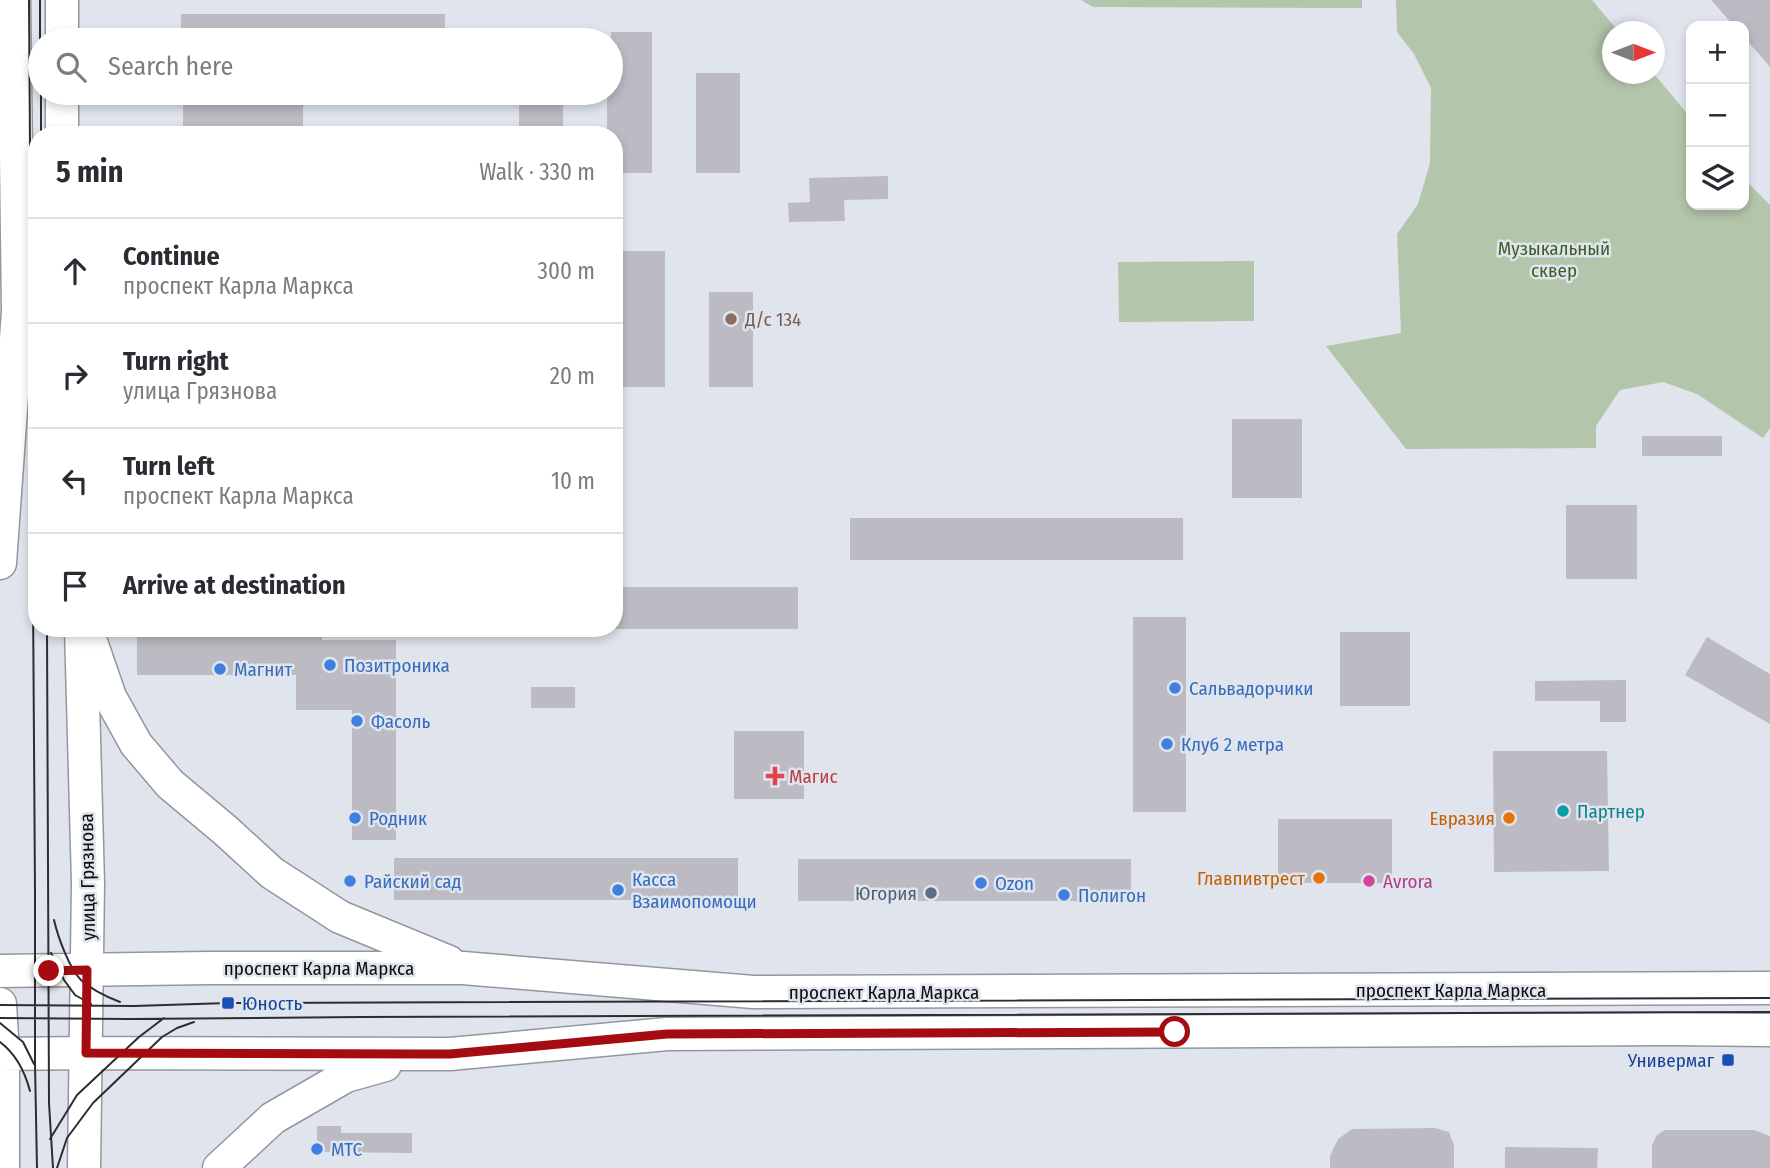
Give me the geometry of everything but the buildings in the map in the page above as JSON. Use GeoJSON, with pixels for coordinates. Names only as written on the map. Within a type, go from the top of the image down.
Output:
{"type":"FeatureCollection","features":[{"type":"Feature","properties":{"kind":"main road"},"geometry":{"type":"LineString","coordinates":[[0,563],[18,311],[14,0]]}},
{"type":"Feature","properties":{"kind":"main road"},"geometry":{"type":"LineString","coordinates":[[62,0],[62,28]]}},
{"type":"Feature","properties":{"kind":"main road"},"geometry":{"type":"LineString","coordinates":[[62,105],[62,126]]}},
{"type":"Feature","properties":{"kind":"main road","name":"улица Грязнова"},"geometry":{"type":"LineString","coordinates":[[80,637],[88,883],[84,1168]]}},
{"type":"Feature","properties":{"kind":"main road"},"geometry":{"type":"LineString","coordinates":[[90,637],[110,697],[136,744],[170,784],[272,873],[340,917],[463,968]]}},
{"type":"Feature","properties":{"kind":"main road","name":"проспект Карла Маркса"},"geometry":{"type":"LineString","coordinates":[[0,971],[463,968],[753,992],[1770,988]]}},
{"type":"Feature","properties":{"kind":"main road"},"geometry":{"type":"LineString","coordinates":[[0,1003],[3,1168]]}},
{"type":"Feature","properties":{"kind":"main road","name":"проспект Карла Маркса"},"geometry":{"type":"LineString","coordinates":[[2,1054],[450,1054],[667,1034],[1770,1030]]}},
{"type":"Feature","properties":{"kind":"main road"},"geometry":{"type":"LineString","coordinates":[[219,1168],[273,1118],[346,1076],[423,1054]]}},
{"type":"Feature","properties":{"kind":"green space"},"geometry":{"type":"Polygon","coordinates":[[[1081,0],[1362,0],[1362,8],[1093,7],[1081,0]]]}},
{"type":"Feature","properties":{"kind":"green space","name":"Музыкальный сквер"},"geometry":{"type":"Polygon","coordinates":[[[1396,0],[1592,0],[1610,21],[1602,21],[1602,84],[1662,84],[1686,112],[1686,210],[1749,210],[1749,184],[1770,205],[1770,428],[1763,438],[1697,394],[1663,382],[1620,390],[1596,426],[1596,448],[1406,449],[1326,346],[1401,333],[1397,234],[1418,204],[1430,163],[1431,88],[1414,54],[1397,32],[1396,0]]]}},
{"type":"Feature","properties":{"kind":"green space"},"geometry":{"type":"Polygon","coordinates":[[[1254,261],[1254,321],[1119,322],[1118,262],[1254,261]]]}},
{"type":"Feature","properties":{"kind":"tram line"},"geometry":{"type":"LineString","coordinates":[[29,0],[29,28]]}},
{"type":"Feature","properties":{"kind":"tram line"},"geometry":{"type":"LineString","coordinates":[[40,0],[40,28]]}},
{"type":"Feature","properties":{"kind":"tram line"},"geometry":{"type":"LineString","coordinates":[[30,105],[30,126]]}},
{"type":"Feature","properties":{"kind":"tram line"},"geometry":{"type":"LineString","coordinates":[[41,105],[41,126]]}},
{"type":"Feature","properties":{"kind":"tram line"},"geometry":{"type":"LineString","coordinates":[[33,637],[37,1168]]}},
{"type":"Feature","properties":{"kind":"tram line"},"geometry":{"type":"LineString","coordinates":[[47,637],[49,1103],[53,1168]]}},
{"type":"Feature","properties":{"kind":"tram line"},"geometry":{"type":"LineString","coordinates":[[54,920],[64,952],[81,980],[120,1002]]}},
{"type":"Feature","properties":{"kind":"tram line"},"geometry":{"type":"LineString","coordinates":[[51,953],[64,980],[75,995],[91,1004]]}},
{"type":"Feature","properties":{"kind":"tram line"},"geometry":{"type":"LineString","coordinates":[[0,1005],[1770,998]]}},
{"type":"Feature","properties":{"kind":"tram line"},"geometry":{"type":"LineString","coordinates":[[0,1018],[1770,1012]]}},
{"type":"Feature","properties":{"kind":"tram line"},"geometry":{"type":"LineString","coordinates":[[50,1139],[77,1095],[139,1037],[164,1018]]}},
{"type":"Feature","properties":{"kind":"tram line"},"geometry":{"type":"LineString","coordinates":[[57,1168],[67,1138],[93,1103],[162,1037],[194,1022]]}},
{"type":"Feature","properties":{"kind":"tram line"},"geometry":{"type":"LineString","coordinates":[[0,1023],[23,1042],[34,1064]]}},
{"type":"Feature","properties":{"kind":"tram line"},"geometry":{"type":"LineString","coordinates":[[0,1042],[19,1064],[30,1091]]}},
{"type":"Feature","properties":{"kind":"place","name":"Д/с 134"},"geometry":{"type":"Point","coordinates":[731,319]}},
{"type":"Feature","properties":{"kind":"place","name":"Позитроника"},"geometry":{"type":"Point","coordinates":[330,665]}},
{"type":"Feature","properties":{"kind":"place","name":"Магнит"},"geometry":{"type":"Point","coordinates":[220,669]}},
{"type":"Feature","properties":{"kind":"place","name":"Сальвадорчики"},"geometry":{"type":"Point","coordinates":[1175,688]}},
{"type":"Feature","properties":{"kind":"place","name":"Фасоль"},"geometry":{"type":"Point","coordinates":[357,721]}},
{"type":"Feature","properties":{"kind":"place","name":"Клуб 2 метра"},"geometry":{"type":"Point","coordinates":[1167,744]}},
{"type":"Feature","properties":{"kind":"place","name":"Магис"},"geometry":{"type":"Point","coordinates":[775,776]}},
{"type":"Feature","properties":{"kind":"place","name":"Партнер"},"geometry":{"type":"Point","coordinates":[1563,811]}},
{"type":"Feature","properties":{"kind":"place","name":"Родник"},"geometry":{"type":"Point","coordinates":[355,818]}},
{"type":"Feature","properties":{"kind":"place","name":"Евразия"},"geometry":{"type":"Point","coordinates":[1509,818]}},
{"type":"Feature","properties":{"kind":"place","name":"Главпивтрест"},"geometry":{"type":"Point","coordinates":[1319,878]}},
{"type":"Feature","properties":{"kind":"place","name":"Райский сад"},"geometry":{"type":"Point","coordinates":[350,881]}},
{"type":"Feature","properties":{"kind":"place","name":"Avrora"},"geometry":{"type":"Point","coordinates":[1369,881]}},
{"type":"Feature","properties":{"kind":"place","name":"Ozon"},"geometry":{"type":"Point","coordinates":[981,883]}},
{"type":"Feature","properties":{"kind":"place","name":"Касса Взаимопомощи"},"geometry":{"type":"Point","coordinates":[618,890]}},
{"type":"Feature","properties":{"kind":"place","name":"Югория"},"geometry":{"type":"Point","coordinates":[931,893]}},
{"type":"Feature","properties":{"kind":"place","name":"Полигон"},"geometry":{"type":"Point","coordinates":[1064,895]}},
{"type":"Feature","properties":{"kind":"place","name":"Юность"},"geometry":{"type":"Point","coordinates":[228,1003]}},
{"type":"Feature","properties":{"kind":"place","name":"Универмаг"},"geometry":{"type":"Point","coordinates":[1728,1060]}},
{"type":"Feature","properties":{"kind":"place","name":"МТС"},"geometry":{"type":"Point","coordinates":[317,1149]}},
{"type":"Feature","properties":{"kind":"route"},"geometry":{"type":"LineString","coordinates":[[49,971],[87,970],[86,1053],[450,1054],[667,1034],[1175,1032]]}}]}
